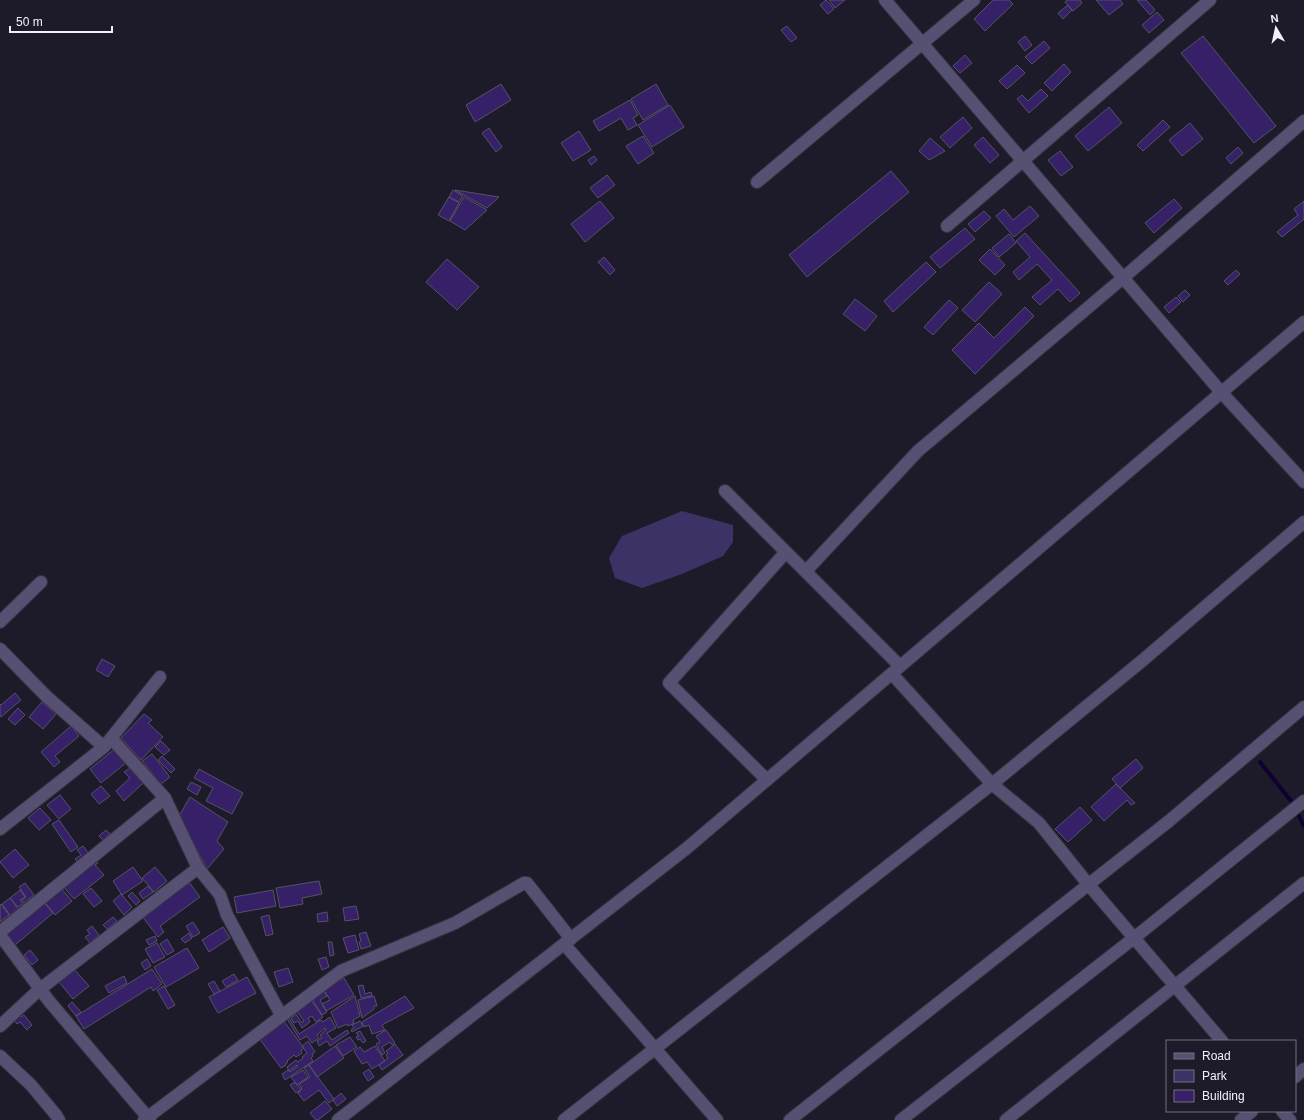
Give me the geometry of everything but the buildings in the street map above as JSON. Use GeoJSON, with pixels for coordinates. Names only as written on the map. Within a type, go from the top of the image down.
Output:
{"type":"FeatureCollection","features":[{"type":"Feature","properties":{"kind":"street"},"geometry":{"type":"LineString","coordinates":[[885,0],[1221,392],[1304,482]]}},
{"type":"Feature","properties":{"kind":"street"},"geometry":{"type":"LineString","coordinates":[[757,182],[974,0]]}},
{"type":"Feature","properties":{"kind":"street"},"geometry":{"type":"LineString","coordinates":[[947,226],[1210,0]]}},
{"type":"Feature","properties":{"kind":"street"},"geometry":{"type":"LineString","coordinates":[[806,571],[918,450],[1123,278],[1304,121]]}},
{"type":"Feature","properties":{"kind":"street"},"geometry":{"type":"LineString","coordinates":[[338,1120],[687,848],[1304,322]]}},
{"type":"Feature","properties":{"kind":"street"},"geometry":{"type":"LineString","coordinates":[[725,491],[806,571],[896,670],[992,784],[1039,823],[1088,884],[1221,1040]]}},
{"type":"Feature","properties":{"kind":"street"},"geometry":{"type":"LineString","coordinates":[[564,1120],[992,784],[1143,660],[1304,522]]}},
{"type":"Feature","properties":{"kind":"street"},"geometry":{"type":"LineString","coordinates":[[767,780],[669,683],[786,552]]}},
{"type":"Feature","properties":{"kind":"street"},"geometry":{"type":"LineString","coordinates":[[0,622],[41,582]]}},
{"type":"Feature","properties":{"kind":"street"},"geometry":{"type":"LineString","coordinates":[[0,649],[46,696],[108,742],[165,798],[198,868],[220,895],[227,915],[281,1015]]}},
{"type":"Feature","properties":{"kind":"street"},"geometry":{"type":"LineString","coordinates":[[0,829],[108,742],[160,676]]}},
{"type":"Feature","properties":{"kind":"street"},"geometry":{"type":"LineString","coordinates":[[790,1120],[1169,821],[1304,707]]}},
{"type":"Feature","properties":{"kind":"street"},"geometry":{"type":"LineString","coordinates":[[0,932],[165,798]]}},
{"type":"Feature","properties":{"kind":"street"},"geometry":{"type":"LineString","coordinates":[[901,1120],[1134,938],[1304,801]]}},
{"type":"Feature","properties":{"kind":"street"},"geometry":{"type":"LineString","coordinates":[[0,1026],[40,988],[198,868]]}},
{"type":"Feature","properties":{"kind":"street"},"geometry":{"type":"LineString","coordinates":[[0,936],[40,988],[148,1119],[281,1015],[341,971],[455,923],[524,883],[527,883],[568,941],[655,1049],[717,1120]]}},
{"type":"Feature","properties":{"kind":"street"},"geometry":{"type":"LineString","coordinates":[[1006,1120],[1304,883]]}},
{"type":"Feature","properties":{"kind":"street"},"geometry":{"type":"LineString","coordinates":[[0,1056],[31,1085],[59,1120]]}},
{"type":"Feature","properties":{"kind":"street"},"geometry":{"type":"LineString","coordinates":[[1296,1076],[1304,1069]]}},
{"type":"Feature","properties":{"kind":"street"},"geometry":{"type":"LineString","coordinates":[[1240,1120],[1251,1112]]}},
{"type":"Feature","properties":{"kind":"street"},"geometry":{"type":"LineString","coordinates":[[1283,1112],[1290,1120]]}},
{"type":"Feature","properties":{"kind":"green space"},"geometry":{"type":"Polygon","coordinates":[[[682,511],[733,525],[733,542],[723,556],[682,574],[642,588],[615,578],[609,558],[622,536],[682,511]]]}},
{"type":"Feature","properties":{"kind":"waterway"},"geometry":{"type":"LineString","coordinates":[[1260,762],[1291,801],[1304,826]]}}]}
